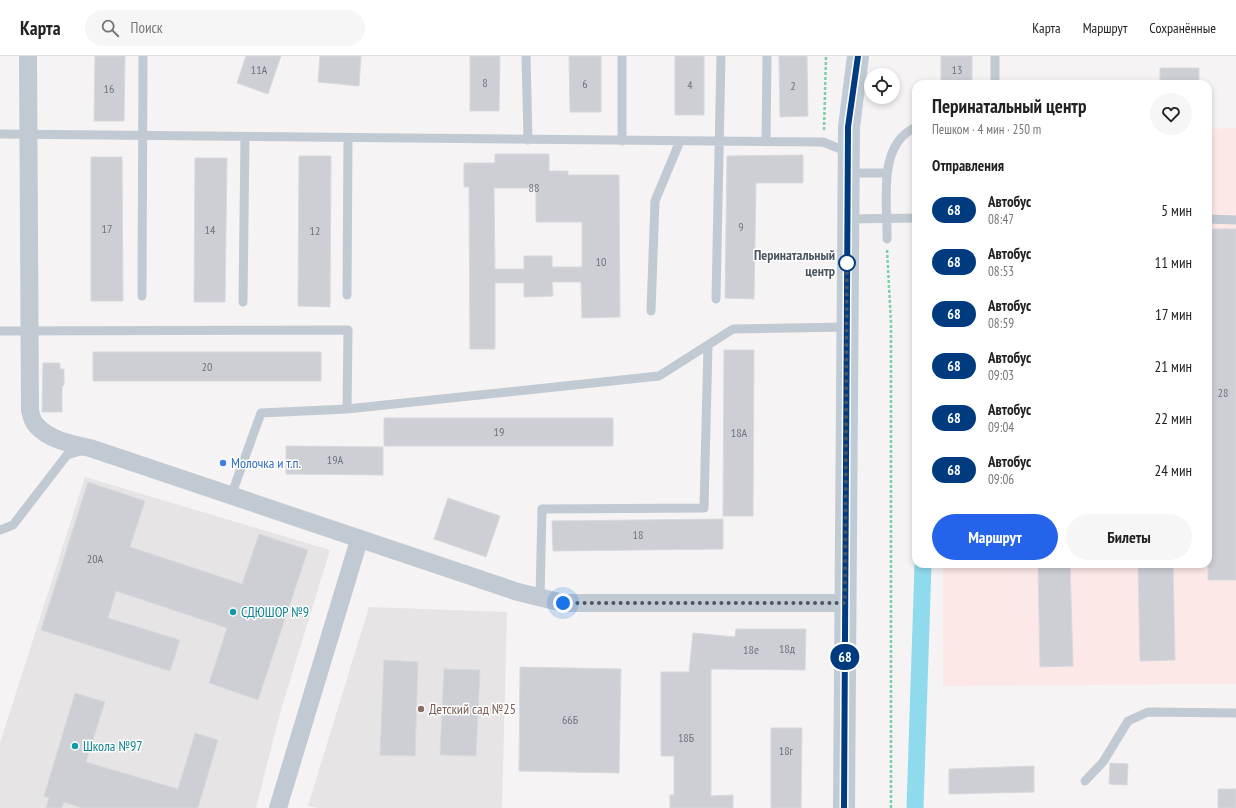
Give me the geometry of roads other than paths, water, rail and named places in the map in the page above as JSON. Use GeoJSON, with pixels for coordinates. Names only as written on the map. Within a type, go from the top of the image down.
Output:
{"type":"FeatureCollection","features":[{"type":"Feature","properties":{"kind":"main road"},"geometry":{"type":"LineString","coordinates":[[844,56],[848,127],[844,808]]}},
{"type":"Feature","properties":{"kind":"main road"},"geometry":{"type":"LineString","coordinates":[[848,127],[858,56]]}},
{"type":"Feature","properties":{"kind":"main road"},"geometry":{"type":"LineString","coordinates":[[848,127],[868,56]]}},
{"type":"Feature","properties":{"kind":"street"},"geometry":{"type":"LineString","coordinates":[[28,56],[30,410],[35,424],[49,436],[69,444],[90,448],[518,592],[563,603],[845,603]]}},
{"type":"Feature","properties":{"kind":"street"},"geometry":{"type":"LineString","coordinates":[[278,808],[360,540]]}},
{"type":"Feature","properties":{"kind":"lane"},"geometry":{"type":"LineString","coordinates":[[142,296],[144,136],[143,56]]}},
{"type":"Feature","properties":{"kind":"lane"},"geometry":{"type":"LineString","coordinates":[[526,56],[528,140]]}},
{"type":"Feature","properties":{"kind":"lane"},"geometry":{"type":"LineString","coordinates":[[622,56],[622,141]]}},
{"type":"Feature","properties":{"kind":"lane"},"geometry":{"type":"LineString","coordinates":[[716,299],[721,56]]}},
{"type":"Feature","properties":{"kind":"lane"},"geometry":{"type":"LineString","coordinates":[[766,142],[767,56]]}},
{"type":"Feature","properties":{"kind":"lane"},"geometry":{"type":"LineString","coordinates":[[995,56],[995,80]]}},
{"type":"Feature","properties":{"kind":"lane"},"geometry":{"type":"LineString","coordinates":[[886,239],[887,164],[892,150],[907,131],[912,129]]}},
{"type":"Feature","properties":{"kind":"lane"},"geometry":{"type":"LineString","coordinates":[[0,134],[824,142],[848,163],[886,173]]}},
{"type":"Feature","properties":{"kind":"lane"},"geometry":{"type":"LineString","coordinates":[[243,302],[245,136]]}},
{"type":"Feature","properties":{"kind":"lane"},"geometry":{"type":"LineString","coordinates":[[347,295],[348,138]]}},
{"type":"Feature","properties":{"kind":"lane"},"geometry":{"type":"LineString","coordinates":[[651,311],[655,201],[680,141]]}},
{"type":"Feature","properties":{"kind":"lane"},"geometry":{"type":"LineString","coordinates":[[847,219],[912,218]]}},
{"type":"Feature","properties":{"kind":"lane"},"geometry":{"type":"LineString","coordinates":[[1212,219],[1236,220]]}},
{"type":"Feature","properties":{"kind":"lane"},"geometry":{"type":"LineString","coordinates":[[231,496],[261,413],[347,408],[659,376],[733,330],[847,327]]}},
{"type":"Feature","properties":{"kind":"lane"},"geometry":{"type":"LineString","coordinates":[[0,331],[348,330],[347,408]]}},
{"type":"Feature","properties":{"kind":"lane"},"geometry":{"type":"LineString","coordinates":[[540,598],[542,509],[704,508],[708,345]]}},
{"type":"Feature","properties":{"kind":"lane"},"geometry":{"type":"LineString","coordinates":[[0,530],[14,526],[66,455],[90,448]]}},
{"type":"Feature","properties":{"kind":"lane"},"geometry":{"type":"LineString","coordinates":[[1085,781],[1103,762],[1128,721],[1148,712],[1236,713]]}},
{"type":"Feature","properties":{"kind":"waterway"},"geometry":{"type":"LineString","coordinates":[[915,808],[923,568]]}},
{"type":"Feature","properties":{"kind":"place","name":"Перинатальный центр"},"geometry":{"type":"Point","coordinates":[847,263]}},
{"type":"Feature","properties":{"kind":"place","name":"Молочка и т.п."},"geometry":{"type":"Point","coordinates":[223,463]}},
{"type":"Feature","properties":{"kind":"place","name":"СДЮШОР №9"},"geometry":{"type":"Point","coordinates":[233,612]}},
{"type":"Feature","properties":{"kind":"place","name":"Детский сад №25"},"geometry":{"type":"Point","coordinates":[421,709]}},
{"type":"Feature","properties":{"kind":"place","name":"Школа №97"},"geometry":{"type":"Point","coordinates":[75,746]}}]}
